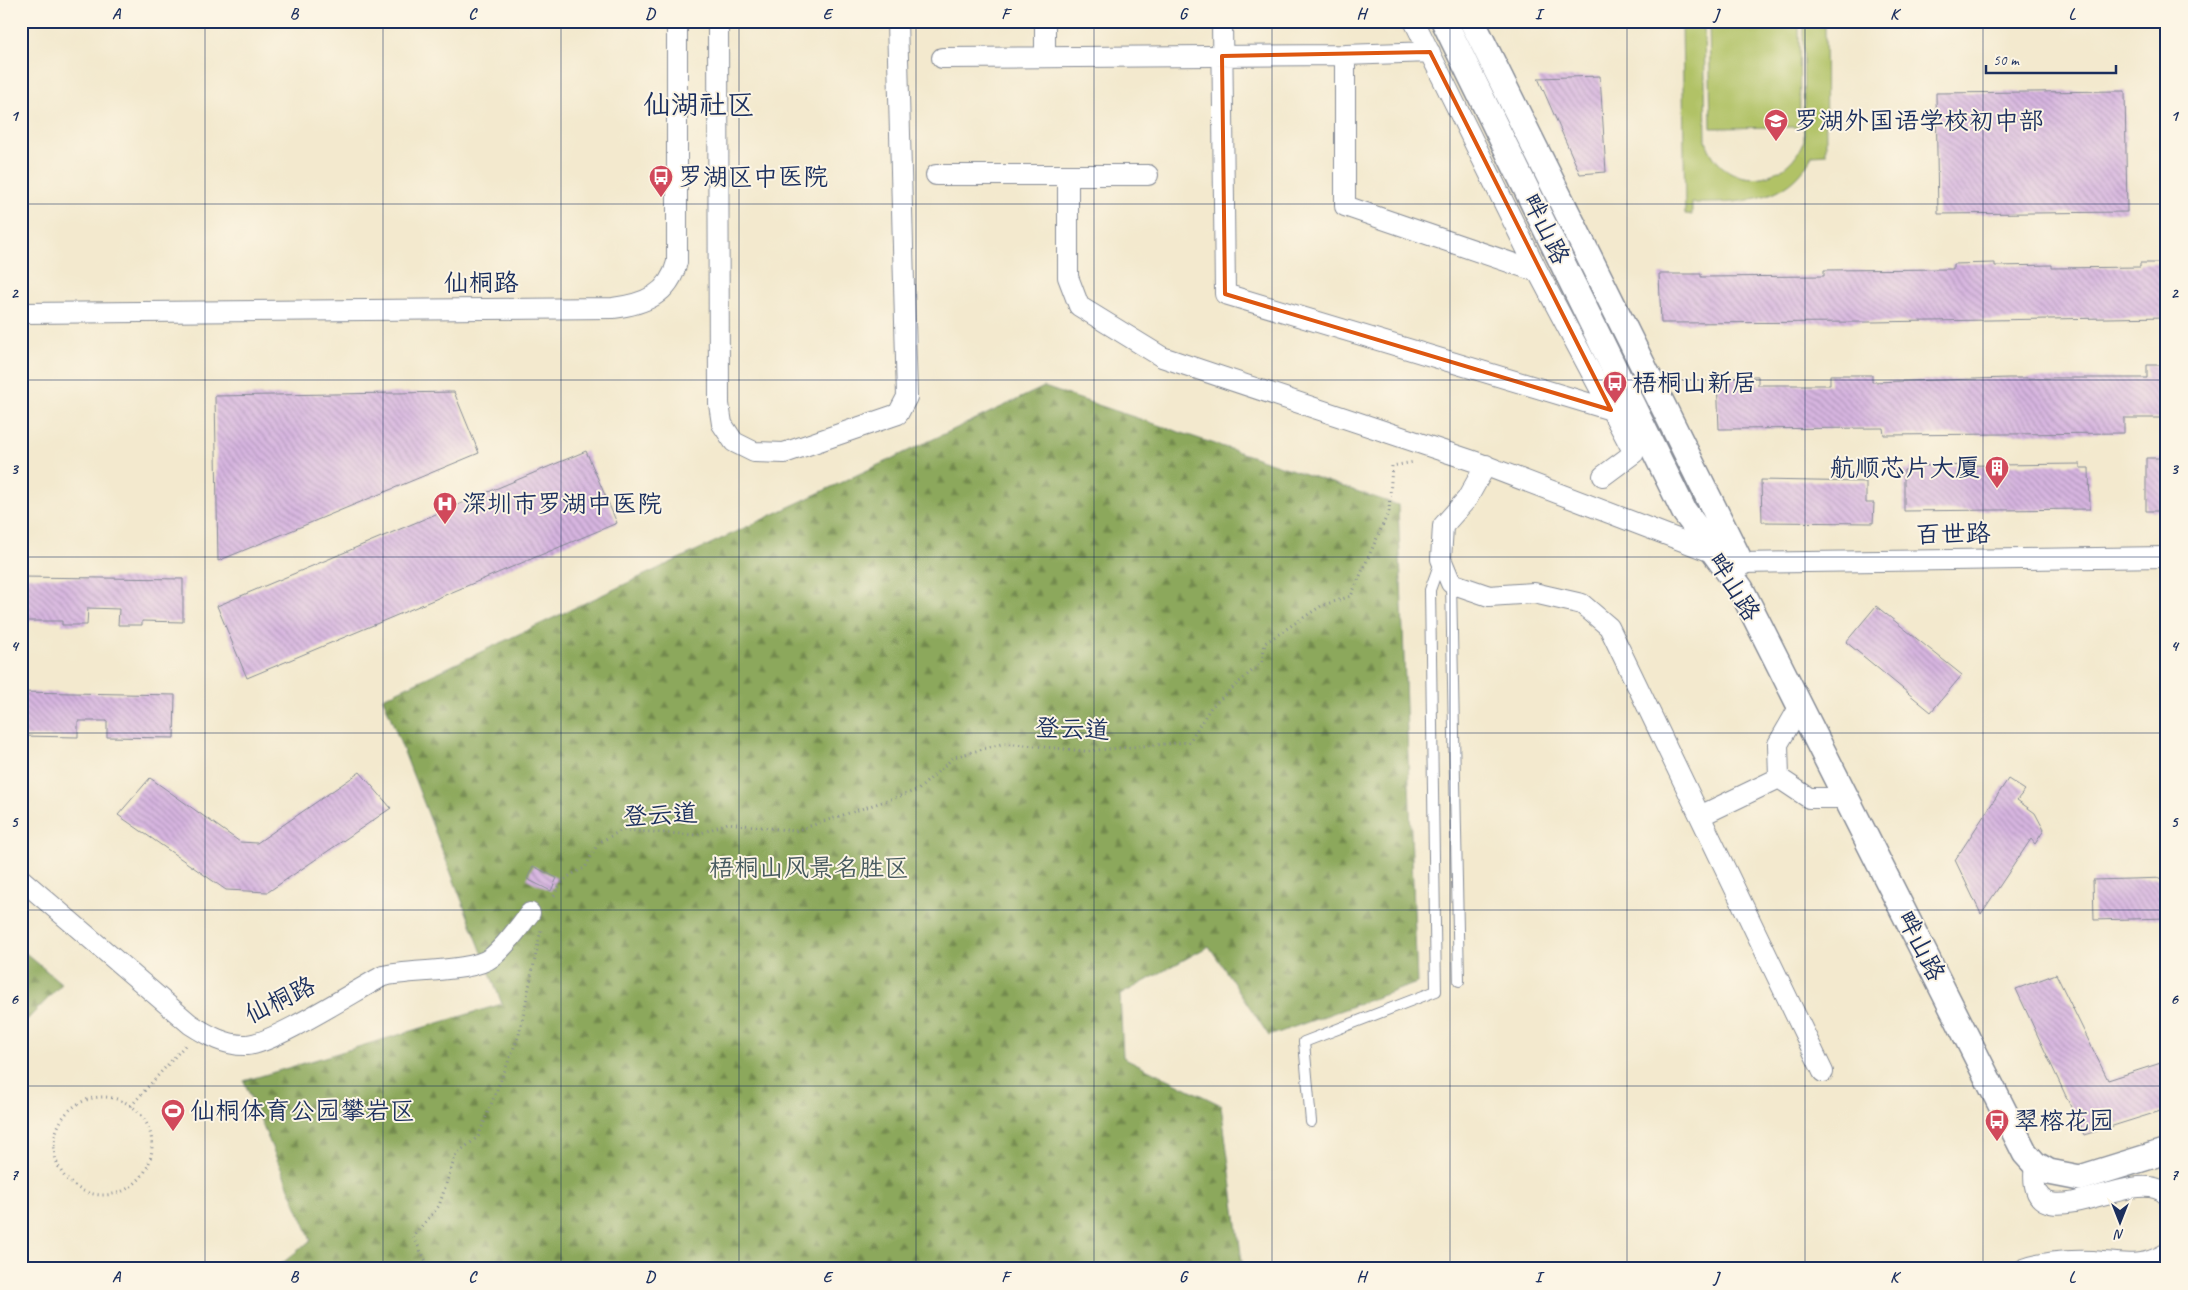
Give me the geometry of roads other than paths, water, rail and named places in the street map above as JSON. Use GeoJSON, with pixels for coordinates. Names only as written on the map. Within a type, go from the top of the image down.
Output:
{"type":"FeatureCollection","features":[{"type":"Feature","properties":{"kind":"street","name":"仙桐路"},"geometry":{"type":"LineString","coordinates":[[21,313],[613,308],[642,303],[656,296],[668,286],[677,262],[676,21]]}},
{"type":"Feature","properties":{"kind":"street"},"geometry":{"type":"LineString","coordinates":[[718,21],[719,394],[722,424],[734,442],[754,452],[784,454],[898,414],[907,397],[897,21]]}},
{"type":"Feature","properties":{"kind":"street"},"geometry":{"type":"LineString","coordinates":[[1045,21],[1045,57]]}},
{"type":"Feature","properties":{"kind":"street"},"geometry":{"type":"LineString","coordinates":[[1222,21],[1225,294],[1611,410]]}},
{"type":"Feature","properties":{"kind":"street"},"geometry":{"type":"LineString","coordinates":[[1414,21],[1538,272],[1634,454],[1603,476]]}},
{"type":"Feature","properties":{"kind":"street","name":"畔山路"},"geometry":{"type":"LineString","coordinates":[[1444,21],[1684,511],[1741,589],[2030,1158]]}},
{"type":"Feature","properties":{"kind":"street","name":"畔山路"},"geometry":{"type":"LineString","coordinates":[[1472,21],[1741,563]]}},
{"type":"Feature","properties":{"kind":"street"},"geometry":{"type":"LineString","coordinates":[[942,58],[1345,55],[1430,52]]}},
{"type":"Feature","properties":{"kind":"street"},"geometry":{"type":"LineString","coordinates":[[1345,55],[1345,206],[1538,272]]}},
{"type":"Feature","properties":{"kind":"street"},"geometry":{"type":"LineString","coordinates":[[936,175],[1148,175]]}},
{"type":"Feature","properties":{"kind":"street"},"geometry":{"type":"LineString","coordinates":[[1068,176],[1068,277],[1079,306],[1162,357],[1486,465],[1714,552]]}},
{"type":"Feature","properties":{"kind":"street"},"geometry":{"type":"LineString","coordinates":[[1486,465],[1467,499],[1443,526],[1441,559],[1451,583],[1489,596],[1534,593],[1582,604],[1609,627],[1823,1072]]}},
{"type":"Feature","properties":{"kind":"street","name":"百世路"},"geometry":{"type":"LineString","coordinates":[[1741,563],[2167,557]]}},
{"type":"Feature","properties":{"kind":"street"},"geometry":{"type":"LineString","coordinates":[[1779,778],[1778,744],[1800,706]]}},
{"type":"Feature","properties":{"kind":"street"},"geometry":{"type":"LineString","coordinates":[[1700,816],[1779,778]]}},
{"type":"Feature","properties":{"kind":"street"},"geometry":{"type":"LineString","coordinates":[[1779,778],[1809,798],[1846,798]]}},
{"type":"Feature","properties":{"kind":"street","name":"仙桐路"},"geometry":{"type":"LineString","coordinates":[[21,879],[199,1030],[215,1039],[247,1045],[268,1039],[382,976],[401,971],[472,966],[491,958],[508,942],[536,921]]}},
{"type":"Feature","properties":{"kind":"street"},"geometry":{"type":"LineString","coordinates":[[2030,1158],[2048,1172],[2080,1178],[2167,1150]]}},
{"type":"Feature","properties":{"kind":"street"},"geometry":{"type":"LineString","coordinates":[[2030,1158],[2034,1190],[2040,1198],[2053,1204],[2084,1201],[2134,1186],[2156,1186],[2167,1195]]}},
{"type":"Feature","properties":{"kind":"street"},"geometry":{"type":"LineString","coordinates":[[2024,1269],[2060,1261],[2139,1267],[2167,1253]]}},
{"type":"Feature","properties":{"kind":"lane"},"geometry":{"type":"LineString","coordinates":[[1312,1122],[1304,1042],[1436,991],[1430,590],[1441,559]]}},
{"type":"Feature","properties":{"kind":"lane"},"geometry":{"type":"LineString","coordinates":[[1451,583],[1459,981]]}},
{"type":"Feature","properties":{"kind":"place","name":"罗湖外国语学校初中部"},"geometry":{"type":"Point","coordinates":[1776,142]}},
{"type":"Feature","properties":{"kind":"place","name":"罗湖区中医院"},"geometry":{"type":"Point","coordinates":[661,198]}},
{"type":"Feature","properties":{"kind":"place","name":"梧桐山新居"},"geometry":{"type":"Point","coordinates":[1615,404]}},
{"type":"Feature","properties":{"kind":"place","name":"航顺芯片大厦"},"geometry":{"type":"Point","coordinates":[1997,489]}},
{"type":"Feature","properties":{"kind":"place","name":"深圳市罗湖中医院"},"geometry":{"type":"Point","coordinates":[445,525]}},
{"type":"Feature","properties":{"kind":"place","name":"仙桐体育公园攀岩区"},"geometry":{"type":"Point","coordinates":[173,1132]}},
{"type":"Feature","properties":{"kind":"place","name":"翠榕花园"},"geometry":{"type":"Point","coordinates":[1997,1142]}},
{"type":"Feature","properties":{"kind":"district","name":"仙湖社区"},"geometry":{"type":"Point","coordinates":[699,104]}},
{"type":"Feature","properties":{"kind":"park label","name":"梧桐山风景名胜区"},"geometry":{"type":"Point","coordinates":[809,868]}}]}
